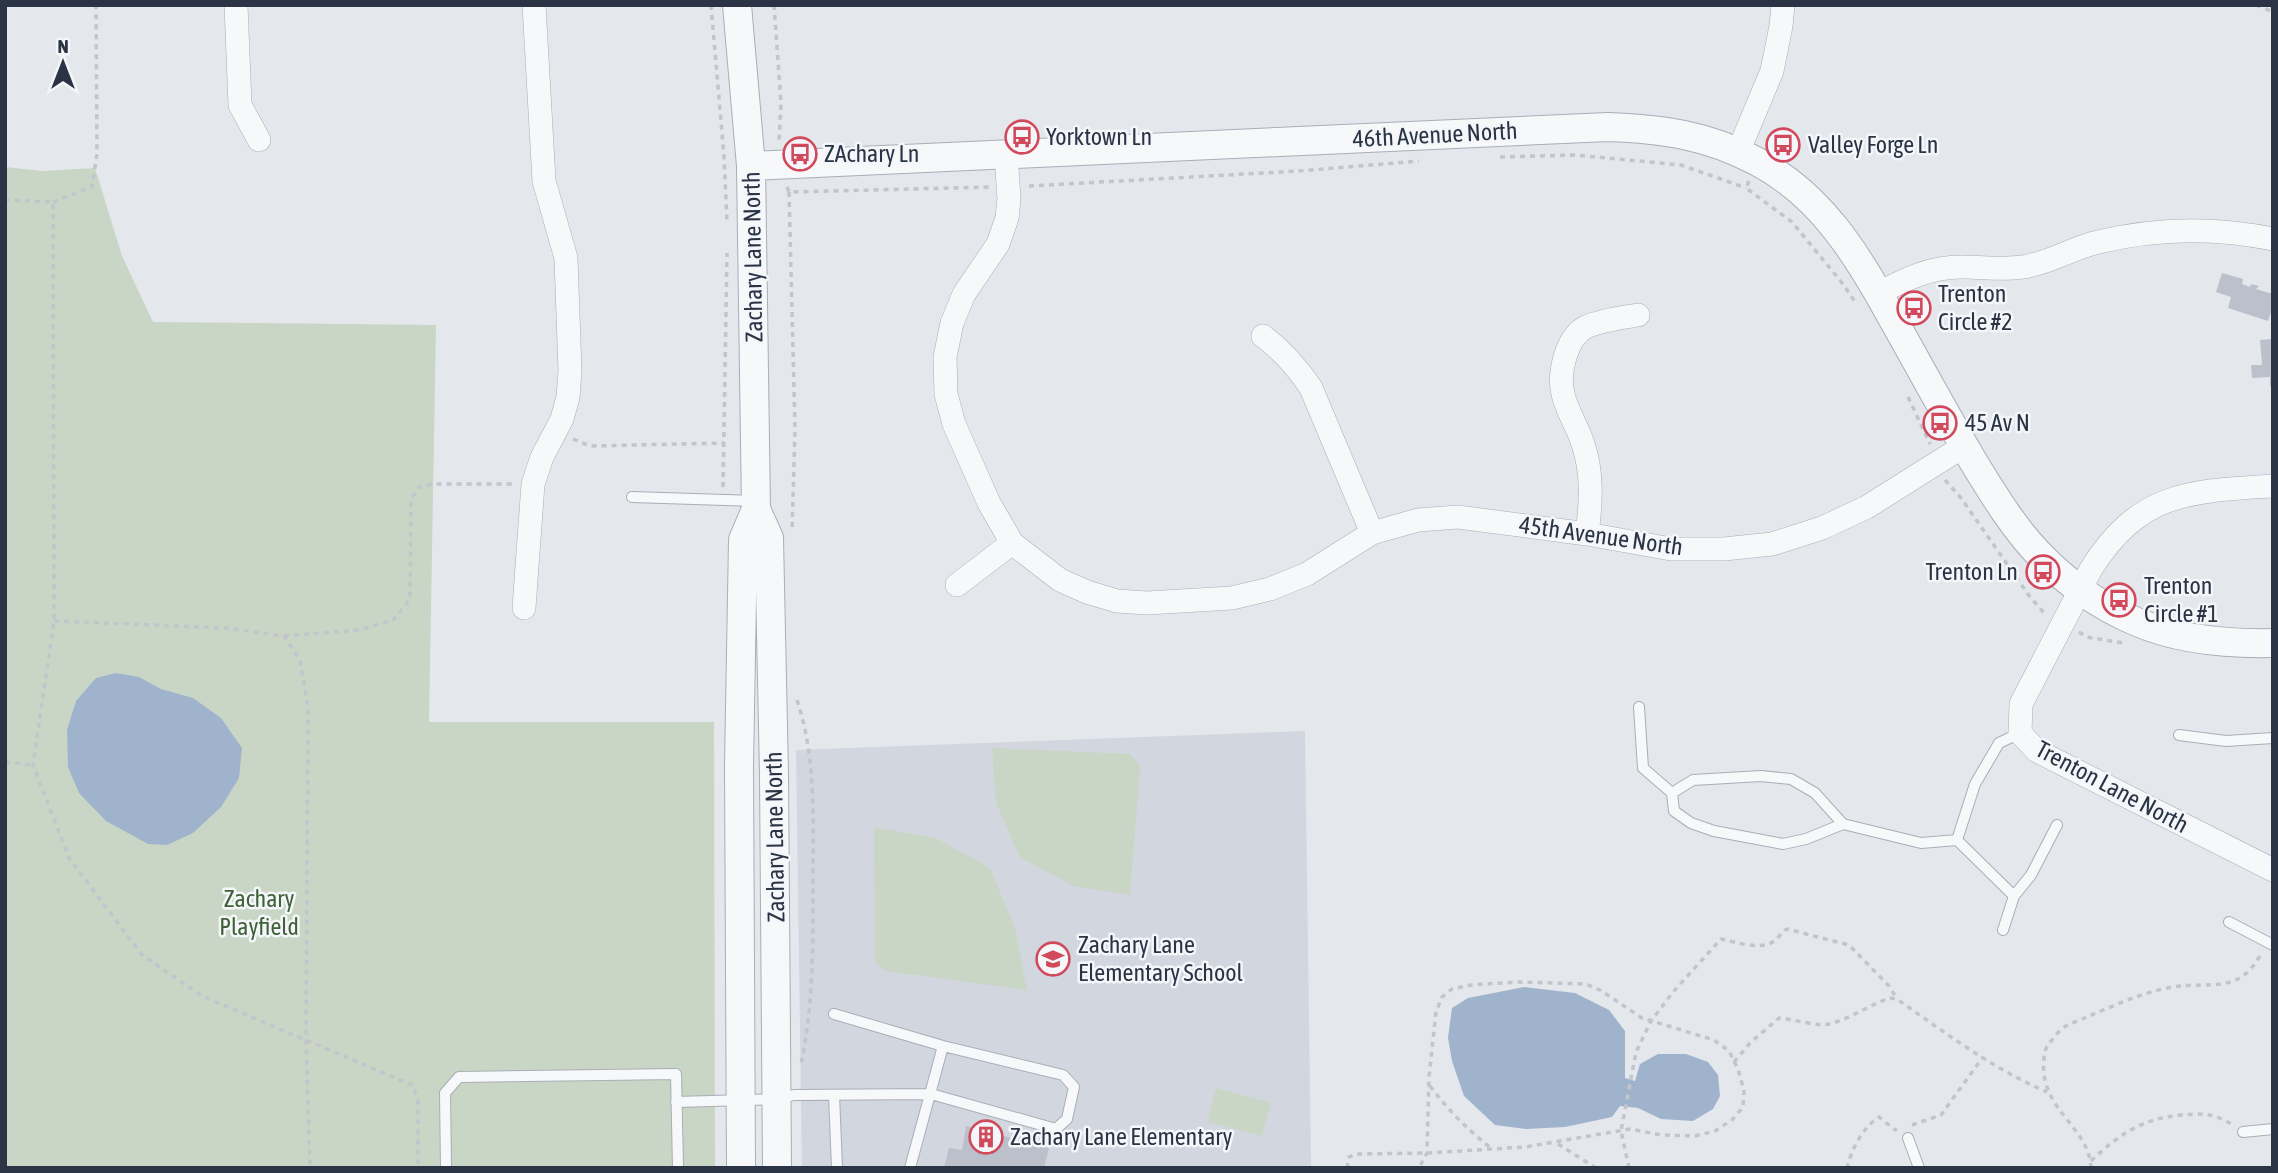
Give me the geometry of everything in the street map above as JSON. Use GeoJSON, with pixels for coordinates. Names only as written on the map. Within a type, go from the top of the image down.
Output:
{"type":"FeatureCollection","features":[{"type":"Feature","properties":{"kind":"street"},"geometry":{"type":"LineString","coordinates":[[236,5],[240,105],[259,140]]}},
{"type":"Feature","properties":{"kind":"street"},"geometry":{"type":"LineString","coordinates":[[524,608],[533,484],[542,457],[562,419],[568,397],[570,371],[566,258],[544,181],[534,5]]}},
{"type":"Feature","properties":{"kind":"street","name":"Zachary Lane North"},"geometry":{"type":"LineString","coordinates":[[737,5],[765,165],[756,505],[743,540],[739,766],[741,1168]]}},
{"type":"Feature","properties":{"kind":"street"},"geometry":{"type":"LineString","coordinates":[[1738,152],[1772,71],[1783,5]]}},
{"type":"Feature","properties":{"kind":"street","name":"46th Avenue North"},"geometry":{"type":"LineString","coordinates":[[765,165],[1608,127],[1658,129],[1703,139],[1738,152],[1785,179],[1812,201],[1837,228],[1878,293],[1964,446]]}},
{"type":"Feature","properties":{"kind":"street"},"geometry":{"type":"LineString","coordinates":[[957,584],[1012,543],[989,503],[954,424],[946,394],[945,357],[952,323],[964,293],[998,244],[1007,218],[1006,154]]}},
{"type":"Feature","properties":{"kind":"street"},"geometry":{"type":"LineString","coordinates":[[1878,293],[1912,276],[1938,268],[1994,270],[2025,267],[2096,242],[2143,233],[2204,230],[2273,239]]}},
{"type":"Feature","properties":{"kind":"street"},"geometry":{"type":"LineString","coordinates":[[1587,534],[1591,507],[1590,478],[1583,444],[1562,391],[1562,368],[1569,347],[1583,328],[1638,315]]}},
{"type":"Feature","properties":{"kind":"street"},"geometry":{"type":"LineString","coordinates":[[1263,336],[1297,367],[1311,388],[1372,533]]}},
{"type":"Feature","properties":{"kind":"street"},"geometry":{"type":"LineString","coordinates":[[1964,446],[1997,499],[2038,554],[2106,607],[2139,623],[2184,636],[2226,643],[2273,643]]}},
{"type":"Feature","properties":{"kind":"street","name":"45th Avenue North"},"geometry":{"type":"LineString","coordinates":[[1012,543],[1060,580],[1087,593],[1117,601],[1147,603],[1232,598],[1270,589],[1307,574],[1372,533],[1418,520],[1458,517],[1587,534],[1671,549],[1724,549],[1772,544],[1822,528],[1867,507],[1964,446]]}},
{"type":"Feature","properties":{"kind":"street","name":"Trenton Lane North"},"geometry":{"type":"LineString","coordinates":[[2273,486],[2208,490],[2179,496],[2151,507],[2126,526],[2104,548],[2021,704],[2020,733],[2037,751],[2273,870]]}},
{"type":"Feature","properties":{"kind":"street","name":"Zachary Lane North"},"geometry":{"type":"LineString","coordinates":[[756,505],[769,538],[786,1097],[777,1168]]}},
{"type":"Feature","properties":{"kind":"lane"},"geometry":{"type":"LineString","coordinates":[[632,497],[756,505]]}},
{"type":"Feature","properties":{"kind":"lane"},"geometry":{"type":"LineString","coordinates":[[1639,707],[1643,768],[1672,793],[1674,811],[1691,822],[1714,831],[1783,844],[1806,839],[1843,824]]}},
{"type":"Feature","properties":{"kind":"lane"},"geometry":{"type":"LineString","coordinates":[[1957,840],[1975,784],[1999,743],[2020,733]]}},
{"type":"Feature","properties":{"kind":"lane"},"geometry":{"type":"LineString","coordinates":[[2179,735],[2226,741],[2273,738]]}},
{"type":"Feature","properties":{"kind":"lane"},"geometry":{"type":"LineString","coordinates":[[1672,793],[1693,780],[1761,776],[1791,779],[1815,793],[1843,824],[1921,843],[1957,840],[2014,896]]}},
{"type":"Feature","properties":{"kind":"lane"},"geometry":{"type":"LineString","coordinates":[[2003,930],[2014,896],[2031,875],[2057,825]]}},
{"type":"Feature","properties":{"kind":"lane"},"geometry":{"type":"LineString","coordinates":[[2229,922],[2270,943]]}},
{"type":"Feature","properties":{"kind":"lane"},"geometry":{"type":"LineString","coordinates":[[676,1102],[931,1094],[1056,1129],[1067,1119],[1074,1087],[1063,1075],[943,1046],[834,1014]]}},
{"type":"Feature","properties":{"kind":"lane"},"geometry":{"type":"LineString","coordinates":[[911,1168],[943,1046]]}},
{"type":"Feature","properties":{"kind":"lane"},"geometry":{"type":"LineString","coordinates":[[446,1168],[445,1093],[459,1077],[676,1074],[678,1168]]}},
{"type":"Feature","properties":{"kind":"lane"},"geometry":{"type":"LineString","coordinates":[[834,1095],[837,1168]]}},
{"type":"Feature","properties":{"kind":"lane"},"geometry":{"type":"LineString","coordinates":[[2243,1132],[2273,1129]]}},
{"type":"Feature","properties":{"kind":"lane"},"geometry":{"type":"LineString","coordinates":[[1906,1131],[1919,1168]]}},
{"type":"Feature","properties":{"kind":"path"},"geometry":{"type":"LineString","coordinates":[[5,200],[53,202],[92,187],[97,154],[96,5]]}},
{"type":"Feature","properties":{"kind":"path"},"geometry":{"type":"LineString","coordinates":[[774,5],[781,103],[765,165],[789,192],[795,429],[792,536]]}},
{"type":"Feature","properties":{"kind":"path"},"geometry":{"type":"LineString","coordinates":[[2256,5],[2273,12],[2272,5]]}},
{"type":"Feature","properties":{"kind":"path"},"geometry":{"type":"LineString","coordinates":[[1499,157],[1575,155],[1681,165],[1746,188]]}},
{"type":"Feature","properties":{"kind":"path"},"geometry":{"type":"LineString","coordinates":[[789,192],[1008,187],[1300,172],[1421,160]]}},
{"type":"Feature","properties":{"kind":"path"},"geometry":{"type":"LineString","coordinates":[[53,202],[54,621],[33,765],[69,858],[142,955],[202,996],[412,1085],[418,1098],[418,1168]]}},
{"type":"Feature","properties":{"kind":"path"},"geometry":{"type":"LineString","coordinates":[[555,432],[590,446],[724,443]]}},
{"type":"Feature","properties":{"kind":"path"},"geometry":{"type":"LineString","coordinates":[[54,621],[226,628],[284,636],[358,630],[393,620],[410,599],[411,499],[419,487],[433,484],[533,484]]}},
{"type":"Feature","properties":{"kind":"path"},"geometry":{"type":"LineString","coordinates":[[284,636],[300,660],[308,708],[306,1040],[310,1168]]}},
{"type":"Feature","properties":{"kind":"path"},"geometry":{"type":"LineString","coordinates":[[786,1097],[807,1033],[813,979],[813,781],[801,712],[795,694]]}},
{"type":"Feature","properties":{"kind":"path"},"geometry":{"type":"LineString","coordinates":[[5,762],[33,765]]}},
{"type":"Feature","properties":{"kind":"path"},"geometry":{"type":"LineString","coordinates":[[1629,1168],[1621,1131],[1636,1052],[1651,1021],[1721,939],[1769,945],[1787,929],[1849,945],[1889,986],[1897,999],[1983,1057],[2047,1092]]}},
{"type":"Feature","properties":{"kind":"path"},"geometry":{"type":"LineString","coordinates":[[2091,1168],[2091,1161],[2078,1135],[2047,1092],[2043,1066],[2046,1046],[2063,1028],[2155,991],[2228,984],[2243,978],[2255,967],[2270,943]]}},
{"type":"Feature","properties":{"kind":"path"},"geometry":{"type":"LineString","coordinates":[[1347,1168],[1349,1157],[1356,1154],[1427,1153],[1492,1149],[1556,1143],[1630,1129],[1661,1135],[1695,1136],[1715,1131],[1733,1119],[1743,1107],[1744,1091],[1729,1051],[1714,1040],[1642,1018],[1600,990],[1586,984],[1518,982],[1452,989],[1442,997],[1436,1012],[1428,1084],[1427,1153],[1419,1168]]}},
{"type":"Feature","properties":{"kind":"path"},"geometry":{"type":"LineString","coordinates":[[1734,1062],[1750,1043],[1779,1018],[1817,1025],[1828,1024],[1877,1002],[1897,999]]}},
{"type":"Feature","properties":{"kind":"path"},"geometry":{"type":"LineString","coordinates":[[1847,1168],[1854,1148],[1873,1121],[1879,1117],[1895,1130],[1906,1131],[1941,1115],[1983,1057]]}},
{"type":"Feature","properties":{"kind":"path"},"geometry":{"type":"LineString","coordinates":[[1428,1084],[1448,1109],[1492,1149]]}},
{"type":"Feature","properties":{"kind":"path"},"geometry":{"type":"LineString","coordinates":[[2091,1161],[2111,1142],[2133,1127],[2161,1117],[2199,1113],[2218,1116],[2243,1132]]}},
{"type":"Feature","properties":{"kind":"path"},"geometry":{"type":"LineString","coordinates":[[1556,1143],[1596,1168]]}},
{"type":"Feature","properties":{"kind":"shaded area","name":"Zachary Lane Elementary School"},"geometry":{"type":"Polygon","coordinates":[[[1305,731],[1311,1168],[802,1168],[796,750],[1305,731]]]}},
{"type":"Feature","properties":{"kind":"green space","name":"Zachary Playfield"},"geometry":{"type":"Polygon","coordinates":[[[5,167],[43,171],[95,168],[122,256],[153,322],[436,325],[429,722],[714,722],[715,1168],[5,1168],[5,167]]]}},
{"type":"Feature","properties":{"kind":"green space"},"geometry":{"type":"Polygon","coordinates":[[[992,748],[1130,754],[1140,766],[1130,895],[1073,886],[1020,857],[996,803],[992,748]]]}},
{"type":"Feature","properties":{"kind":"green space"},"geometry":{"type":"Polygon","coordinates":[[[874,827],[936,838],[990,868],[1015,928],[1027,990],[885,971],[875,962],[874,827]]]}},
{"type":"Feature","properties":{"kind":"green space"},"geometry":{"type":"Polygon","coordinates":[[[1216,1088],[1271,1103],[1262,1136],[1207,1122],[1216,1088]]]}},
{"type":"Feature","properties":{"kind":"water"},"geometry":{"type":"Polygon","coordinates":[[[116,673],[139,677],[161,689],[193,698],[221,718],[242,748],[239,778],[221,807],[193,833],[167,845],[148,844],[106,821],[79,793],[68,767],[67,730],[76,701],[96,678],[116,673]]]}},
{"type":"Feature","properties":{"kind":"water"},"geometry":{"type":"Polygon","coordinates":[[[1524,987],[1575,993],[1609,1010],[1625,1031],[1625,1078],[1635,1081],[1640,1064],[1658,1054],[1686,1054],[1708,1062],[1718,1075],[1720,1096],[1713,1109],[1693,1121],[1661,1119],[1638,1108],[1620,1106],[1612,1117],[1565,1127],[1526,1129],[1495,1125],[1464,1096],[1452,1061],[1448,1038],[1452,1008],[1468,998],[1524,987]]]}},
{"type":"Feature","properties":{"kind":"building"},"geometry":{"type":"Polygon","coordinates":[[[2222,273],[2243,279],[2242,284],[2259,286],[2256,289],[2273,294],[2273,306],[2268,321],[2228,308],[2231,297],[2216,292],[2222,273]]]}},
{"type":"Feature","properties":{"kind":"building"},"geometry":{"type":"Polygon","coordinates":[[[2273,339],[2273,385],[2270,386],[2270,377],[2252,378],[2251,365],[2262,365],[2260,340],[2273,339]]]}},
{"type":"Feature","properties":{"kind":"building","name":"Zachary Lane Elementary"},"geometry":{"type":"Polygon","coordinates":[[[966,1126],[1049,1148],[1044,1168],[944,1168],[949,1148],[962,1150],[966,1126]]]}},
{"type":"Feature","properties":{"kind":"place","name":"Yorktown Ln"},"geometry":{"type":"Point","coordinates":[1022,137]}},
{"type":"Feature","properties":{"kind":"place","name":"Valley Forge Ln"},"geometry":{"type":"Point","coordinates":[1783,145]}},
{"type":"Feature","properties":{"kind":"place","name":"ZAchary Ln"},"geometry":{"type":"Point","coordinates":[800,154]}},
{"type":"Feature","properties":{"kind":"place","name":"Trenton Circle #2"},"geometry":{"type":"Point","coordinates":[1914,308]}},
{"type":"Feature","properties":{"kind":"place","name":"45 Av N"},"geometry":{"type":"Point","coordinates":[1940,423]}},
{"type":"Feature","properties":{"kind":"place","name":"Trenton Ln"},"geometry":{"type":"Point","coordinates":[2043,572]}},
{"type":"Feature","properties":{"kind":"place","name":"Trenton Circle #1"},"geometry":{"type":"Point","coordinates":[2119,600]}},
{"type":"Feature","properties":{"kind":"place","name":"Zachary Lane Elementary School"},"geometry":{"type":"Point","coordinates":[1053,959]}},
{"type":"Feature","properties":{"kind":"place","name":"Zachary Lane Elementary"},"geometry":{"type":"Point","coordinates":[986,1137]}}]}
